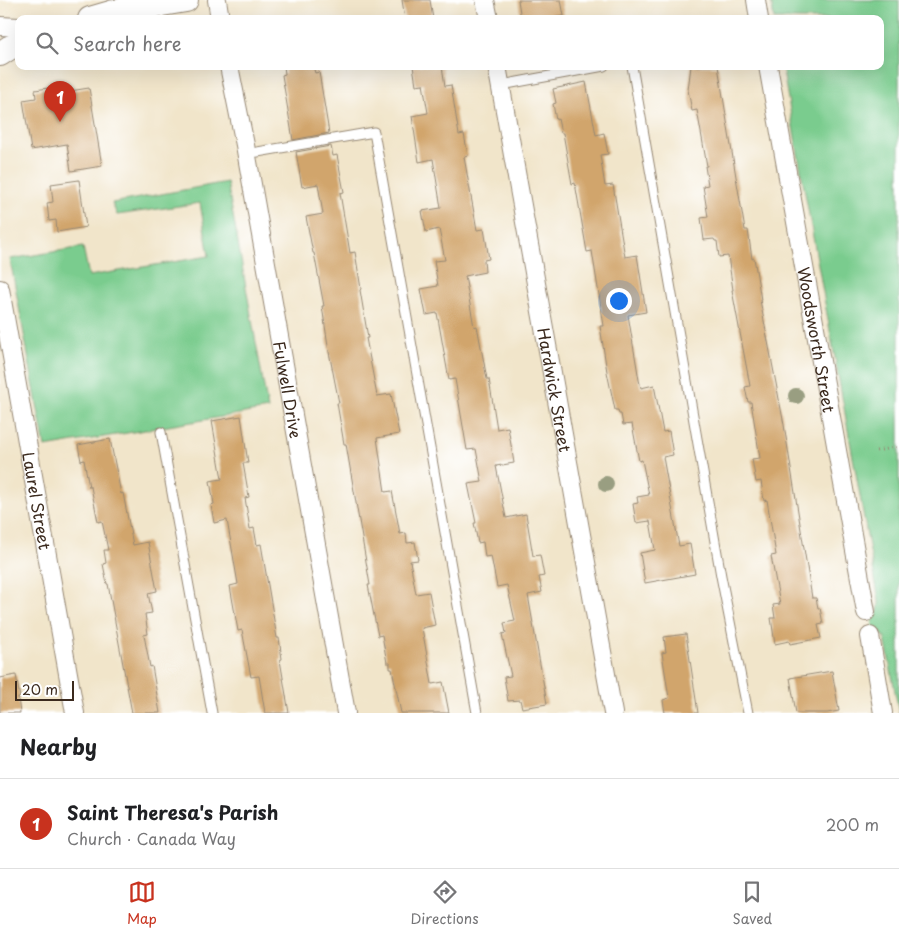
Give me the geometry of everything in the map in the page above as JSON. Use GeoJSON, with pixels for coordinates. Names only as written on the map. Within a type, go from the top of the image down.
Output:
{"type":"FeatureCollection","features":[{"type":"Feature","properties":{"kind":"main road"},"geometry":{"type":"LineString","coordinates":[[104,15],[186,0]]}},
{"type":"Feature","properties":{"kind":"main road"},"geometry":{"type":"LineString","coordinates":[[0,54],[15,46]]}},
{"type":"Feature","properties":{"kind":"street"},"geometry":{"type":"LineString","coordinates":[[217,0],[219,15]]}},
{"type":"Feature","properties":{"kind":"street"},"geometry":{"type":"LineString","coordinates":[[485,0],[488,15]]}},
{"type":"Feature","properties":{"kind":"street"},"geometry":{"type":"LineString","coordinates":[[756,0],[758,15]]}},
{"type":"Feature","properties":{"kind":"street"},"geometry":{"type":"LineString","coordinates":[[0,26],[15,27]]}},
{"type":"Feature","properties":{"kind":"street","name":"Fulwell Drive"},"geometry":{"type":"LineString","coordinates":[[230,70],[346,713]]}},
{"type":"Feature","properties":{"kind":"street","name":"Hardwick Street"},"geometry":{"type":"LineString","coordinates":[[498,70],[614,713]]}},
{"type":"Feature","properties":{"kind":"street","name":"Woodsworth Street"},"geometry":{"type":"LineString","coordinates":[[769,70],[866,612]]}},
{"type":"Feature","properties":{"kind":"street","name":"Laurel Street"},"geometry":{"type":"LineString","coordinates":[[0,289],[75,713]]}},
{"type":"Feature","properties":{"kind":"street"},"geometry":{"type":"LineString","coordinates":[[870,636],[883,713]]}},
{"type":"Feature","properties":{"kind":"lane"},"geometry":{"type":"LineString","coordinates":[[501,85],[582,70]]}},
{"type":"Feature","properties":{"kind":"lane"},"geometry":{"type":"LineString","coordinates":[[633,70],[721,576],[748,713]]}},
{"type":"Feature","properties":{"kind":"lane"},"geometry":{"type":"LineString","coordinates":[[246,154],[374,132],[477,713]]}},
{"type":"Feature","properties":{"kind":"lane"},"geometry":{"type":"LineString","coordinates":[[161,432],[212,713]]}},
{"type":"Feature","properties":{"kind":"path"},"geometry":{"type":"LineString","coordinates":[[876,451],[899,447]]}},
{"type":"Feature","properties":{"kind":"green space"},"geometry":{"type":"Polygon","coordinates":[[[771,0],[899,0],[899,713],[885,638],[873,628],[872,619],[878,612],[879,601],[783,70],[884,70],[884,15],[773,15],[771,0]]]}},
{"type":"Feature","properties":{"kind":"green space"},"geometry":{"type":"Polygon","coordinates":[[[227,182],[268,409],[45,447],[10,259],[83,247],[89,276],[209,256],[200,203],[117,215],[112,203],[227,182]]]}},
{"type":"Feature","properties":{"kind":"building"},"geometry":{"type":"Polygon","coordinates":[[[402,0],[430,0],[432,15],[404,15],[402,0]]]}},
{"type":"Feature","properties":{"kind":"building"},"geometry":{"type":"Polygon","coordinates":[[[518,0],[561,0],[564,15],[520,15],[518,0]]]}},
{"type":"Feature","properties":{"kind":"building"},"geometry":{"type":"Polygon","coordinates":[[[284,70],[314,70],[315,73],[319,72],[329,133],[293,140],[282,75],[285,74],[284,70]]]}},
{"type":"Feature","properties":{"kind":"building"},"geometry":{"type":"Polygon","coordinates":[[[414,70],[443,70],[445,86],[451,85],[459,135],[464,134],[468,156],[464,157],[477,230],[484,229],[489,259],[484,260],[485,272],[465,276],[474,327],[477,326],[487,379],[489,379],[497,429],[508,427],[514,463],[496,466],[506,518],[526,514],[533,556],[540,555],[544,576],[539,577],[542,592],[528,595],[547,704],[522,708],[520,700],[508,701],[504,677],[511,676],[502,634],[506,633],[504,623],[515,621],[507,585],[497,587],[491,556],[485,557],[483,542],[478,543],[468,484],[482,482],[476,449],[467,450],[455,379],[449,380],[437,313],[426,315],[421,289],[438,286],[434,261],[445,260],[439,229],[426,232],[422,211],[441,208],[433,159],[419,162],[412,116],[428,113],[423,84],[416,85],[414,70]]]}},
{"type":"Feature","properties":{"kind":"building"},"geometry":{"type":"Polygon","coordinates":[[[690,70],[719,70],[745,230],[748,230],[752,259],[754,258],[760,300],[784,425],[812,598],[816,598],[823,624],[818,625],[821,638],[790,644],[789,641],[775,644],[771,618],[775,618],[773,605],[780,604],[771,556],[776,555],[767,500],[764,501],[761,481],[756,482],[752,459],[760,458],[751,402],[748,402],[745,387],[750,386],[732,290],[728,256],[719,257],[717,241],[714,239],[704,240],[701,218],[708,217],[703,186],[708,185],[705,166],[707,166],[697,110],[692,111],[688,90],[690,70]]]}},
{"type":"Feature","properties":{"kind":"building"},"geometry":{"type":"Polygon","coordinates":[[[586,82],[596,135],[604,133],[608,154],[600,155],[605,186],[613,185],[625,257],[637,255],[646,312],[628,315],[639,380],[641,388],[654,385],[663,432],[669,431],[673,455],[663,457],[679,546],[690,544],[695,574],[645,583],[640,553],[655,550],[650,521],[636,523],[633,504],[638,503],[637,497],[649,495],[642,460],[639,461],[632,424],[623,425],[621,414],[619,414],[618,410],[615,410],[600,326],[604,326],[592,251],[587,252],[575,183],[572,184],[563,133],[561,133],[558,119],[556,120],[553,104],[556,103],[553,89],[586,82]]]}},
{"type":"Feature","properties":{"kind":"building"},"geometry":{"type":"Polygon","coordinates":[[[55,87],[57,93],[89,88],[102,166],[71,171],[67,144],[31,150],[23,100],[36,98],[35,90],[55,87]]]}},
{"type":"Feature","properties":{"kind":"building"},"geometry":{"type":"Polygon","coordinates":[[[331,146],[333,156],[337,155],[344,192],[340,193],[350,253],[355,252],[368,338],[366,338],[377,396],[391,394],[399,434],[377,438],[385,492],[392,491],[400,534],[406,533],[407,543],[415,542],[418,560],[410,561],[416,594],[429,592],[435,625],[422,628],[432,684],[443,682],[449,713],[401,713],[392,669],[390,669],[390,663],[387,663],[382,635],[378,636],[346,444],[344,444],[337,403],[339,403],[322,306],[324,306],[306,217],[323,214],[318,184],[302,187],[296,152],[331,146]]]}},
{"type":"Feature","properties":{"kind":"building"},"geometry":{"type":"Polygon","coordinates":[[[79,180],[86,227],[57,232],[56,220],[49,221],[47,203],[53,202],[51,184],[79,180]]]}},
{"type":"Feature","properties":{"kind":"building"},"geometry":{"type":"Polygon","coordinates":[[[241,416],[248,463],[243,463],[249,497],[245,498],[250,529],[254,528],[257,545],[261,544],[277,638],[279,638],[282,659],[280,660],[289,713],[265,713],[259,676],[251,677],[242,630],[238,631],[230,586],[238,584],[227,520],[214,523],[211,505],[214,504],[210,481],[222,479],[212,421],[241,416]]]}},
{"type":"Feature","properties":{"kind":"building"},"geometry":{"type":"Polygon","coordinates":[[[110,439],[133,545],[148,542],[157,591],[148,593],[152,613],[145,614],[148,634],[144,635],[150,667],[152,666],[160,713],[132,713],[103,564],[106,563],[104,550],[108,550],[102,521],[98,522],[84,460],[81,461],[78,445],[110,439]]]}},
{"type":"Feature","properties":{"kind":"building"},"geometry":{"type":"Polygon","coordinates":[[[686,634],[698,713],[665,713],[663,700],[669,698],[662,653],[666,652],[664,637],[686,634]]]}},
{"type":"Feature","properties":{"kind":"building"},"geometry":{"type":"Polygon","coordinates":[[[832,671],[839,711],[796,713],[790,678],[832,671]]]}},
{"type":"Feature","properties":{"kind":"building"},"geometry":{"type":"Polygon","coordinates":[[[16,675],[20,698],[18,698],[20,713],[0,713],[0,678],[16,675]]]}},
{"type":"Feature","properties":{"kind":"place","name":"Saint Theresa's Parish"},"geometry":{"type":"Point","coordinates":[60,122]}}]}
